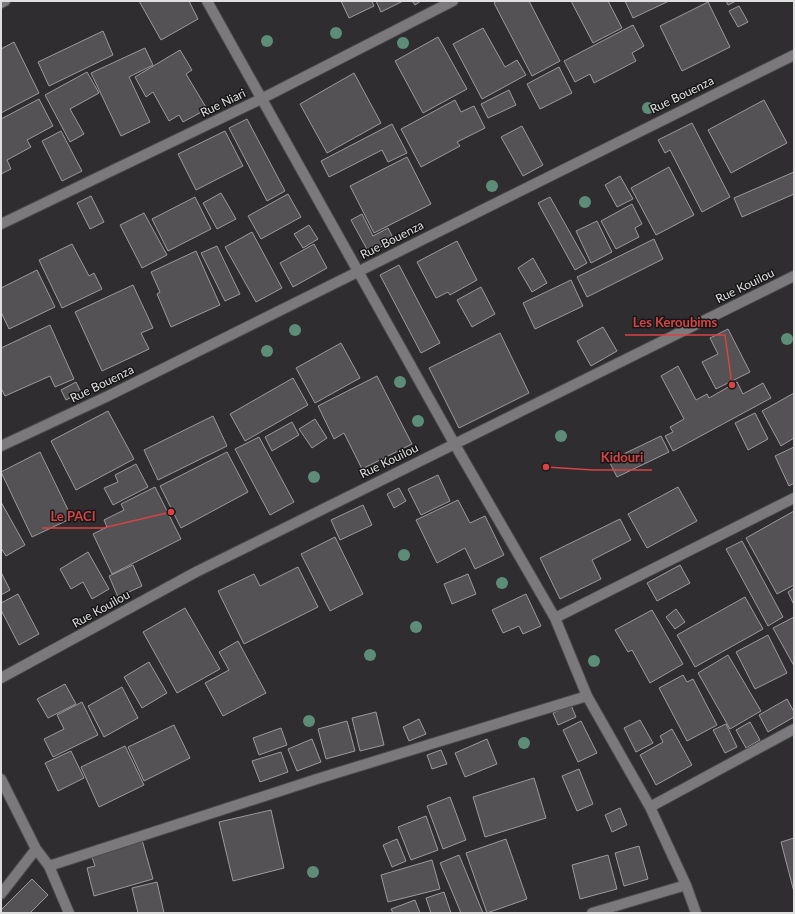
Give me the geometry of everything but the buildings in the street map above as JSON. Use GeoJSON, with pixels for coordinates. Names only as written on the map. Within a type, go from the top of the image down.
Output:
{"type":"FeatureCollection","features":[{"type":"Feature","properties":{"kind":"street"},"geometry":{"type":"LineString","coordinates":[[1,3],[5,1]]}},
{"type":"Feature","properties":{"kind":"street"},"geometry":{"type":"LineString","coordinates":[[207,1],[454,443],[555,618],[588,696],[650,807],[686,885],[696,913]]}},
{"type":"Feature","properties":{"kind":"street","name":"Rue Niari"},"geometry":{"type":"LineString","coordinates":[[1,224],[261,99],[453,1]]}},
{"type":"Feature","properties":{"kind":"street","name":"Rue Bouenza"},"geometry":{"type":"LineString","coordinates":[[1,446],[359,272],[794,55]]}},
{"type":"Feature","properties":{"kind":"street","name":"Rue Kouilou"},"geometry":{"type":"LineString","coordinates":[[1,678],[196,572],[794,276]]}},
{"type":"Feature","properties":{"kind":"street"},"geometry":{"type":"LineString","coordinates":[[555,618],[794,498]]}},
{"type":"Feature","properties":{"kind":"street"},"geometry":{"type":"LineString","coordinates":[[49,866],[317,778],[588,696]]}},
{"type":"Feature","properties":{"kind":"street"},"geometry":{"type":"LineString","coordinates":[[650,807],[794,729]]}},
{"type":"Feature","properties":{"kind":"street"},"geometry":{"type":"LineString","coordinates":[[1,779],[36,849],[49,866],[69,913]]}},
{"type":"Feature","properties":{"kind":"street"},"geometry":{"type":"LineString","coordinates":[[1,894],[36,849]]}},
{"type":"Feature","properties":{"kind":"street"},"geometry":{"type":"LineString","coordinates":[[592,913],[686,885]]}},
{"type":"Feature","properties":{"kind":"place","name":"Les Keroubims"},"geometry":{"type":"Point","coordinates":[732,385]}},
{"type":"Feature","properties":{"kind":"place","name":"Kidouri"},"geometry":{"type":"Point","coordinates":[546,467]}},
{"type":"Feature","properties":{"kind":"place","name":"Le PACI"},"geometry":{"type":"Point","coordinates":[171,512]}}]}
